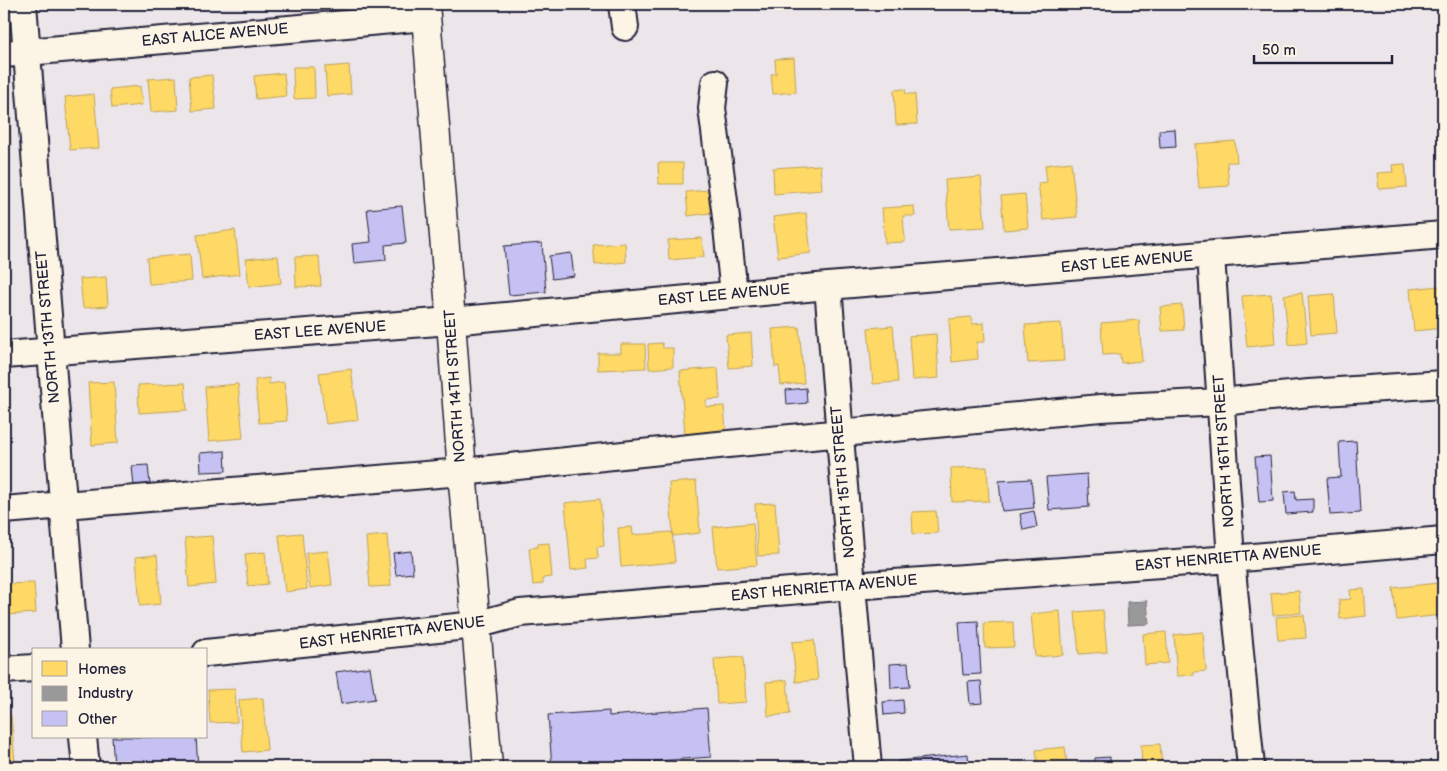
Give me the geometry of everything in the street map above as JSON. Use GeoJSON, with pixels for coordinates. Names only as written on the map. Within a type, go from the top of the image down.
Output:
{"type":"FeatureCollection","features":[{"type":"Feature","properties":{"kind":"main road","name":"NORTH 14TH STREET"},"geometry":{"type":"LineString","coordinates":[[426,10],[462,472],[488,767]]}},
{"type":"Feature","properties":{"kind":"street","name":"NORTH 13TH STREET"},"geometry":{"type":"LineString","coordinates":[[23,4],[15,53],[50,352],[75,648]]}},
{"type":"Feature","properties":{"kind":"street","name":"EAST ALICE AVENUE"},"geometry":{"type":"LineString","coordinates":[[15,53],[426,10]]}},
{"type":"Feature","properties":{"kind":"street"},"geometry":{"type":"LineString","coordinates":[[714,83],[712,108],[726,209],[734,294]]}},
{"type":"Feature","properties":{"kind":"street","name":"EAST LEE AVENUE"},"geometry":{"type":"LineString","coordinates":[[4,355],[451,321],[734,294],[1443,235]]}},
{"type":"Feature","properties":{"kind":"street","name":"NORTH 16TH STREET"},"geometry":{"type":"LineString","coordinates":[[1211,255],[1232,559],[1251,767]]}},
{"type":"Feature","properties":{"kind":"street","name":"NORTH 15TH STREET"},"geometry":{"type":"LineString","coordinates":[[828,286],[868,767]]}},
{"type":"Feature","properties":{"kind":"street"},"geometry":{"type":"LineString","coordinates":[[4,510],[462,472],[1100,408],[1221,402],[1443,384]]}},
{"type":"Feature","properties":{"kind":"street","name":"EAST HENRIETTA AVENUE"},"geometry":{"type":"LineString","coordinates":[[208,653],[476,625],[520,613],[852,586],[1232,559],[1443,540]]}},
{"type":"Feature","properties":{"kind":"street"},"geometry":{"type":"LineString","coordinates":[[4,670],[32,668]]}},
{"type":"Feature","properties":{"kind":"street"},"geometry":{"type":"LineString","coordinates":[[83,738],[86,767]]}},
{"type":"Feature","properties":{"kind":"building: Homes"},"geometry":{"type":"Polygon","coordinates":[[[794,58],[796,92],[773,94],[771,74],[776,74],[775,59],[794,58]]]}},
{"type":"Feature","properties":{"kind":"building: Homes"},"geometry":{"type":"Polygon","coordinates":[[[349,65],[351,94],[327,96],[325,67],[349,65]]]}},
{"type":"Feature","properties":{"kind":"building: Homes"},"geometry":{"type":"Polygon","coordinates":[[[293,67],[314,67],[315,98],[294,99],[293,67]]]}},
{"type":"Feature","properties":{"kind":"building: Homes"},"geometry":{"type":"Polygon","coordinates":[[[284,73],[286,96],[256,99],[254,76],[284,73]]]}},
{"type":"Feature","properties":{"kind":"building: Homes"},"geometry":{"type":"Polygon","coordinates":[[[212,75],[216,109],[192,111],[189,77],[212,75]]]}},
{"type":"Feature","properties":{"kind":"building: Homes"},"geometry":{"type":"Polygon","coordinates":[[[176,77],[178,110],[151,112],[148,79],[176,77]]]}},
{"type":"Feature","properties":{"kind":"building: Homes"},"geometry":{"type":"Polygon","coordinates":[[[140,86],[142,105],[112,108],[110,89],[140,86]]]}},
{"type":"Feature","properties":{"kind":"building: Homes"},"geometry":{"type":"Polygon","coordinates":[[[905,89],[906,94],[915,94],[917,124],[896,125],[894,90],[905,89]]]}},
{"type":"Feature","properties":{"kind":"building: Homes"},"geometry":{"type":"Polygon","coordinates":[[[94,94],[99,148],[70,150],[65,97],[94,94]]]}},
{"type":"Feature","properties":{"kind":"building: Homes"},"geometry":{"type":"Polygon","coordinates":[[[4,118],[10,118],[11,146],[4,146],[4,118]]]}},
{"type":"Feature","properties":{"kind":"building: Homes"},"geometry":{"type":"Polygon","coordinates":[[[1235,141],[1237,162],[1227,162],[1229,186],[1199,188],[1195,144],[1235,141]]]}},
{"type":"Feature","properties":{"kind":"building: Homes"},"geometry":{"type":"Polygon","coordinates":[[[1071,162],[1077,217],[1043,220],[1038,183],[1047,182],[1045,165],[1071,162]]]}},
{"type":"Feature","properties":{"kind":"building: Homes"},"geometry":{"type":"Polygon","coordinates":[[[658,163],[683,163],[683,184],[659,184],[658,163]]]}},
{"type":"Feature","properties":{"kind":"building: Homes"},"geometry":{"type":"Polygon","coordinates":[[[1405,164],[1407,187],[1379,189],[1377,173],[1393,172],[1392,165],[1405,164]]]}},
{"type":"Feature","properties":{"kind":"building: Homes"},"geometry":{"type":"Polygon","coordinates":[[[820,165],[822,190],[774,194],[773,168],[820,165]]]}},
{"type":"Feature","properties":{"kind":"building: Homes"},"geometry":{"type":"Polygon","coordinates":[[[981,177],[985,227],[949,229],[945,180],[981,177]]]}},
{"type":"Feature","properties":{"kind":"building: Homes"},"geometry":{"type":"Polygon","coordinates":[[[708,190],[710,213],[688,216],[686,192],[708,190]]]}},
{"type":"Feature","properties":{"kind":"building: Homes"},"geometry":{"type":"Polygon","coordinates":[[[1025,194],[1028,228],[1004,230],[1001,196],[1025,194]]]}},
{"type":"Feature","properties":{"kind":"building: Homes"},"geometry":{"type":"Polygon","coordinates":[[[914,206],[915,216],[903,216],[905,242],[885,243],[882,208],[914,206]]]}},
{"type":"Feature","properties":{"kind":"building: Homes"},"geometry":{"type":"Polygon","coordinates":[[[806,213],[811,253],[778,257],[773,217],[806,213]]]}},
{"type":"Feature","properties":{"kind":"building: Homes"},"geometry":{"type":"Polygon","coordinates":[[[235,230],[240,274],[202,279],[197,235],[235,230]]]}},
{"type":"Feature","properties":{"kind":"building: Homes"},"geometry":{"type":"Polygon","coordinates":[[[702,238],[704,257],[669,260],[668,240],[702,238]]]}},
{"type":"Feature","properties":{"kind":"building: Homes"},"geometry":{"type":"Polygon","coordinates":[[[625,243],[626,262],[595,265],[593,245],[625,243]]]}},
{"type":"Feature","properties":{"kind":"building: Homes"},"geometry":{"type":"Polygon","coordinates":[[[190,254],[192,281],[149,284],[147,258],[190,254]]]}},
{"type":"Feature","properties":{"kind":"building: Homes"},"geometry":{"type":"Polygon","coordinates":[[[278,256],[281,283],[249,287],[246,259],[278,256]]]}},
{"type":"Feature","properties":{"kind":"building: Homes"},"geometry":{"type":"Polygon","coordinates":[[[319,256],[321,286],[296,287],[295,257],[319,256]]]}},
{"type":"Feature","properties":{"kind":"building: Homes"},"geometry":{"type":"Polygon","coordinates":[[[106,277],[108,306],[83,308],[80,279],[106,277]]]}},
{"type":"Feature","properties":{"kind":"building: Homes"},"geometry":{"type":"Polygon","coordinates":[[[1440,286],[1443,328],[1414,331],[1410,289],[1440,286]]]}},
{"type":"Feature","properties":{"kind":"building: Homes"},"geometry":{"type":"Polygon","coordinates":[[[1302,293],[1307,343],[1289,345],[1284,295],[1302,293]]]}},
{"type":"Feature","properties":{"kind":"building: Homes"},"geometry":{"type":"Polygon","coordinates":[[[1271,294],[1275,344],[1247,347],[1242,296],[1271,294]]]}},
{"type":"Feature","properties":{"kind":"building: Homes"},"geometry":{"type":"Polygon","coordinates":[[[1334,294],[1337,333],[1311,335],[1308,296],[1334,294]]]}},
{"type":"Feature","properties":{"kind":"building: Homes"},"geometry":{"type":"Polygon","coordinates":[[[1182,305],[1184,330],[1162,331],[1160,307],[1182,305]]]}},
{"type":"Feature","properties":{"kind":"building: Homes"},"geometry":{"type":"Polygon","coordinates":[[[971,317],[972,324],[984,323],[985,342],[977,342],[978,359],[952,362],[949,319],[971,317]]]}},
{"type":"Feature","properties":{"kind":"building: Homes"},"geometry":{"type":"Polygon","coordinates":[[[1139,320],[1142,361],[1121,363],[1120,354],[1103,355],[1101,323],[1139,320]]]}},
{"type":"Feature","properties":{"kind":"building: Homes"},"geometry":{"type":"Polygon","coordinates":[[[1061,323],[1064,361],[1028,363],[1025,325],[1061,323]]]}},
{"type":"Feature","properties":{"kind":"building: Homes"},"geometry":{"type":"Polygon","coordinates":[[[893,326],[898,382],[873,384],[868,328],[893,326]]]}},
{"type":"Feature","properties":{"kind":"building: Homes"},"geometry":{"type":"Polygon","coordinates":[[[799,327],[804,383],[781,385],[779,366],[775,367],[772,329],[799,327]]]}},
{"type":"Feature","properties":{"kind":"building: Homes"},"geometry":{"type":"Polygon","coordinates":[[[751,333],[753,366],[729,368],[726,335],[751,333]]]}},
{"type":"Feature","properties":{"kind":"building: Homes"},"geometry":{"type":"Polygon","coordinates":[[[936,334],[939,378],[912,380],[909,336],[936,334]]]}},
{"type":"Feature","properties":{"kind":"building: Homes"},"geometry":{"type":"Polygon","coordinates":[[[662,343],[663,348],[673,348],[673,367],[649,369],[648,344],[662,343]]]}},
{"type":"Feature","properties":{"kind":"building: Homes"},"geometry":{"type":"Polygon","coordinates":[[[621,344],[645,344],[646,368],[598,370],[598,353],[621,353],[621,344]]]}},
{"type":"Feature","properties":{"kind":"building: Homes"},"geometry":{"type":"Polygon","coordinates":[[[718,368],[720,399],[706,400],[706,407],[724,406],[726,431],[685,434],[680,371],[718,368]]]}},
{"type":"Feature","properties":{"kind":"building: Homes"},"geometry":{"type":"Polygon","coordinates":[[[351,369],[358,420],[326,424],[319,373],[351,369]]]}},
{"type":"Feature","properties":{"kind":"building: Homes"},"geometry":{"type":"Polygon","coordinates":[[[269,378],[269,384],[284,382],[287,421],[259,423],[255,380],[269,378]]]}},
{"type":"Feature","properties":{"kind":"building: Homes"},"geometry":{"type":"Polygon","coordinates":[[[114,382],[118,443],[92,445],[88,383],[114,382]]]}},
{"type":"Feature","properties":{"kind":"building: Homes"},"geometry":{"type":"Polygon","coordinates":[[[185,383],[187,410],[139,413],[138,385],[185,383]]]}},
{"type":"Feature","properties":{"kind":"building: Homes"},"geometry":{"type":"Polygon","coordinates":[[[238,384],[243,438],[209,441],[205,387],[238,384]]]}},
{"type":"Feature","properties":{"kind":"building: Homes"},"geometry":{"type":"Polygon","coordinates":[[[987,467],[989,501],[952,502],[951,468],[987,467]]]}},
{"type":"Feature","properties":{"kind":"building: Homes"},"geometry":{"type":"Polygon","coordinates":[[[696,481],[700,533],[673,536],[669,483],[696,481]]]}},
{"type":"Feature","properties":{"kind":"building: Homes"},"geometry":{"type":"Polygon","coordinates":[[[600,499],[604,546],[597,547],[598,558],[587,559],[588,568],[571,570],[565,503],[600,499]]]}},
{"type":"Feature","properties":{"kind":"building: Homes"},"geometry":{"type":"Polygon","coordinates":[[[775,503],[779,555],[758,556],[755,504],[775,503]]]}},
{"type":"Feature","properties":{"kind":"building: Homes"},"geometry":{"type":"Polygon","coordinates":[[[936,511],[938,533],[913,534],[912,512],[936,511]]]}},
{"type":"Feature","properties":{"kind":"building: Homes"},"geometry":{"type":"Polygon","coordinates":[[[753,523],[757,565],[717,568],[713,527],[753,523]]]}},
{"type":"Feature","properties":{"kind":"building: Homes"},"geometry":{"type":"Polygon","coordinates":[[[632,527],[633,535],[672,532],[675,562],[621,567],[618,528],[632,527]]]}},
{"type":"Feature","properties":{"kind":"building: Homes"},"geometry":{"type":"Polygon","coordinates":[[[302,533],[307,589],[285,592],[279,535],[302,533]]]}},
{"type":"Feature","properties":{"kind":"building: Homes"},"geometry":{"type":"Polygon","coordinates":[[[387,535],[391,586],[370,587],[366,537],[387,535]]]}},
{"type":"Feature","properties":{"kind":"building: Homes"},"geometry":{"type":"Polygon","coordinates":[[[212,536],[216,584],[189,587],[185,538],[212,536]]]}},
{"type":"Feature","properties":{"kind":"building: Homes"},"geometry":{"type":"Polygon","coordinates":[[[549,543],[552,577],[543,578],[543,584],[533,585],[529,548],[538,547],[538,544],[549,543]]]}},
{"type":"Feature","properties":{"kind":"building: Homes"},"geometry":{"type":"Polygon","coordinates":[[[328,551],[332,585],[310,588],[306,553],[328,551]]]}},
{"type":"Feature","properties":{"kind":"building: Homes"},"geometry":{"type":"Polygon","coordinates":[[[265,552],[268,584],[248,586],[245,554],[265,552]]]}},
{"type":"Feature","properties":{"kind":"building: Homes"},"geometry":{"type":"Polygon","coordinates":[[[157,555],[161,604],[140,606],[136,557],[157,555]]]}},
{"type":"Feature","properties":{"kind":"building: Homes"},"geometry":{"type":"Polygon","coordinates":[[[34,583],[36,613],[5,615],[4,584],[34,583]]]}},
{"type":"Feature","properties":{"kind":"building: Homes"},"geometry":{"type":"Polygon","coordinates":[[[1438,583],[1441,615],[1397,620],[1393,588],[1438,583]]]}},
{"type":"Feature","properties":{"kind":"building: Homes"},"geometry":{"type":"Polygon","coordinates":[[[1364,589],[1366,616],[1340,619],[1339,600],[1351,599],[1350,590],[1364,589]]]}},
{"type":"Feature","properties":{"kind":"building: Homes"},"geometry":{"type":"Polygon","coordinates":[[[1299,591],[1301,613],[1273,615],[1271,593],[1299,591]]]}},
{"type":"Feature","properties":{"kind":"building: Homes"},"geometry":{"type":"Polygon","coordinates":[[[1103,610],[1107,652],[1079,654],[1075,612],[1103,610]]]}},
{"type":"Feature","properties":{"kind":"building: Homes"},"geometry":{"type":"Polygon","coordinates":[[[1060,611],[1063,655],[1035,657],[1031,614],[1060,611]]]}},
{"type":"Feature","properties":{"kind":"building: Homes"},"geometry":{"type":"Polygon","coordinates":[[[1304,615],[1306,638],[1278,640],[1276,617],[1304,615]]]}},
{"type":"Feature","properties":{"kind":"building: Homes"},"geometry":{"type":"Polygon","coordinates":[[[1013,622],[1014,647],[985,648],[984,623],[1013,622]]]}},
{"type":"Feature","properties":{"kind":"building: Homes"},"geometry":{"type":"Polygon","coordinates":[[[1166,632],[1168,663],[1145,665],[1143,634],[1166,632]]]}},
{"type":"Feature","properties":{"kind":"building: Homes"},"geometry":{"type":"Polygon","coordinates":[[[1203,632],[1206,671],[1194,672],[1194,675],[1177,676],[1174,635],[1203,632]]]}},
{"type":"Feature","properties":{"kind":"building: Homes"},"geometry":{"type":"Polygon","coordinates":[[[814,640],[818,680],[796,682],[792,642],[814,640]]]}},
{"type":"Feature","properties":{"kind":"building: Homes"},"geometry":{"type":"Polygon","coordinates":[[[743,657],[746,702],[717,704],[714,659],[743,657]]]}},
{"type":"Feature","properties":{"kind":"building: Homes"},"geometry":{"type":"Polygon","coordinates":[[[787,680],[790,714],[768,716],[766,682],[787,680]]]}},
{"type":"Feature","properties":{"kind":"building: Homes"},"geometry":{"type":"Polygon","coordinates":[[[235,689],[237,722],[210,723],[208,690],[235,689]]]}},
{"type":"Feature","properties":{"kind":"building: Homes"},"geometry":{"type":"Polygon","coordinates":[[[263,698],[267,750],[243,752],[239,700],[263,698]]]}},
{"type":"Feature","properties":{"kind":"building: Homes"},"geometry":{"type":"Polygon","coordinates":[[[4,716],[11,716],[15,763],[4,764],[4,716]]]}},
{"type":"Feature","properties":{"kind":"building: Homes"},"geometry":{"type":"Polygon","coordinates":[[[1160,744],[1162,767],[1142,767],[1141,745],[1160,744]]]}},
{"type":"Feature","properties":{"kind":"building: Homes"},"geometry":{"type":"Polygon","coordinates":[[[1065,747],[1067,765],[1038,767],[1036,750],[1065,747]]]}},
{"type":"Feature","properties":{"kind":"building: Industry"},"geometry":{"type":"Polygon","coordinates":[[[1147,601],[1149,624],[1128,625],[1127,602],[1147,601]]]}},
{"type":"Feature","properties":{"kind":"building: Other"},"geometry":{"type":"Polygon","coordinates":[[[1175,129],[1176,147],[1160,148],[1159,130],[1175,129]]]}},
{"type":"Feature","properties":{"kind":"building: Other"},"geometry":{"type":"Polygon","coordinates":[[[402,206],[406,243],[385,245],[386,260],[354,263],[352,244],[371,242],[367,209],[402,206]]]}},
{"type":"Feature","properties":{"kind":"building: Other"},"geometry":{"type":"Polygon","coordinates":[[[542,243],[546,292],[509,295],[504,246],[542,243]]]}},
{"type":"Feature","properties":{"kind":"building: Other"},"geometry":{"type":"Polygon","coordinates":[[[571,253],[574,276],[552,279],[549,256],[571,253]]]}},
{"type":"Feature","properties":{"kind":"building: Other"},"geometry":{"type":"Polygon","coordinates":[[[806,388],[807,403],[787,405],[786,390],[806,388]]]}},
{"type":"Feature","properties":{"kind":"building: Other"},"geometry":{"type":"Polygon","coordinates":[[[1356,441],[1360,513],[1330,515],[1327,478],[1341,477],[1339,442],[1356,441]]]}},
{"type":"Feature","properties":{"kind":"building: Other"},"geometry":{"type":"Polygon","coordinates":[[[225,451],[226,471],[201,472],[200,453],[225,451]]]}},
{"type":"Feature","properties":{"kind":"building: Other"},"geometry":{"type":"Polygon","coordinates":[[[1270,456],[1273,501],[1259,502],[1255,457],[1270,456]]]}},
{"type":"Feature","properties":{"kind":"building: Other"},"geometry":{"type":"Polygon","coordinates":[[[148,465],[150,485],[134,486],[132,466],[148,465]]]}},
{"type":"Feature","properties":{"kind":"building: Other"},"geometry":{"type":"Polygon","coordinates":[[[1087,474],[1089,507],[1049,510],[1046,477],[1087,474]]]}},
{"type":"Feature","properties":{"kind":"building: Other"},"geometry":{"type":"Polygon","coordinates":[[[1031,479],[1034,508],[1002,511],[999,481],[1031,479]]]}},
{"type":"Feature","properties":{"kind":"building: Other"},"geometry":{"type":"Polygon","coordinates":[[[1295,491],[1296,500],[1313,499],[1313,512],[1286,514],[1284,492],[1295,491]]]}},
{"type":"Feature","properties":{"kind":"building: Other"},"geometry":{"type":"Polygon","coordinates":[[[1034,511],[1037,527],[1023,530],[1020,514],[1034,511]]]}},
{"type":"Feature","properties":{"kind":"building: Other"},"geometry":{"type":"Polygon","coordinates":[[[411,551],[413,573],[396,575],[393,553],[411,551]]]}},
{"type":"Feature","properties":{"kind":"building: Other"},"geometry":{"type":"Polygon","coordinates":[[[978,621],[981,674],[963,675],[959,622],[978,621]]]}},
{"type":"Feature","properties":{"kind":"building: Other"},"geometry":{"type":"Polygon","coordinates":[[[908,663],[910,687],[891,688],[890,664],[908,663]]]}},
{"type":"Feature","properties":{"kind":"building: Other"},"geometry":{"type":"Polygon","coordinates":[[[370,667],[375,699],[341,704],[336,672],[370,667]]]}},
{"type":"Feature","properties":{"kind":"building: Other"},"geometry":{"type":"Polygon","coordinates":[[[981,681],[983,703],[970,704],[968,682],[981,681]]]}},
{"type":"Feature","properties":{"kind":"building: Other"},"geometry":{"type":"Polygon","coordinates":[[[903,700],[904,713],[884,715],[883,702],[903,700]]]}},
{"type":"Feature","properties":{"kind":"building: Other"},"geometry":{"type":"Polygon","coordinates":[[[707,708],[711,757],[577,767],[552,767],[548,715],[609,711],[609,716],[707,708]]]}},
{"type":"Feature","properties":{"kind":"building: Other"},"geometry":{"type":"Polygon","coordinates":[[[112,738],[196,738],[198,767],[114,767],[112,738]]]}},
{"type":"Feature","properties":{"kind":"building: Other"},"geometry":{"type":"Polygon","coordinates":[[[968,754],[969,767],[899,767],[898,761],[968,754]]]}},
{"type":"Feature","properties":{"kind":"building: Other"},"geometry":{"type":"Polygon","coordinates":[[[1110,757],[1110,767],[1095,767],[1095,758],[1110,757]]]}}]}
